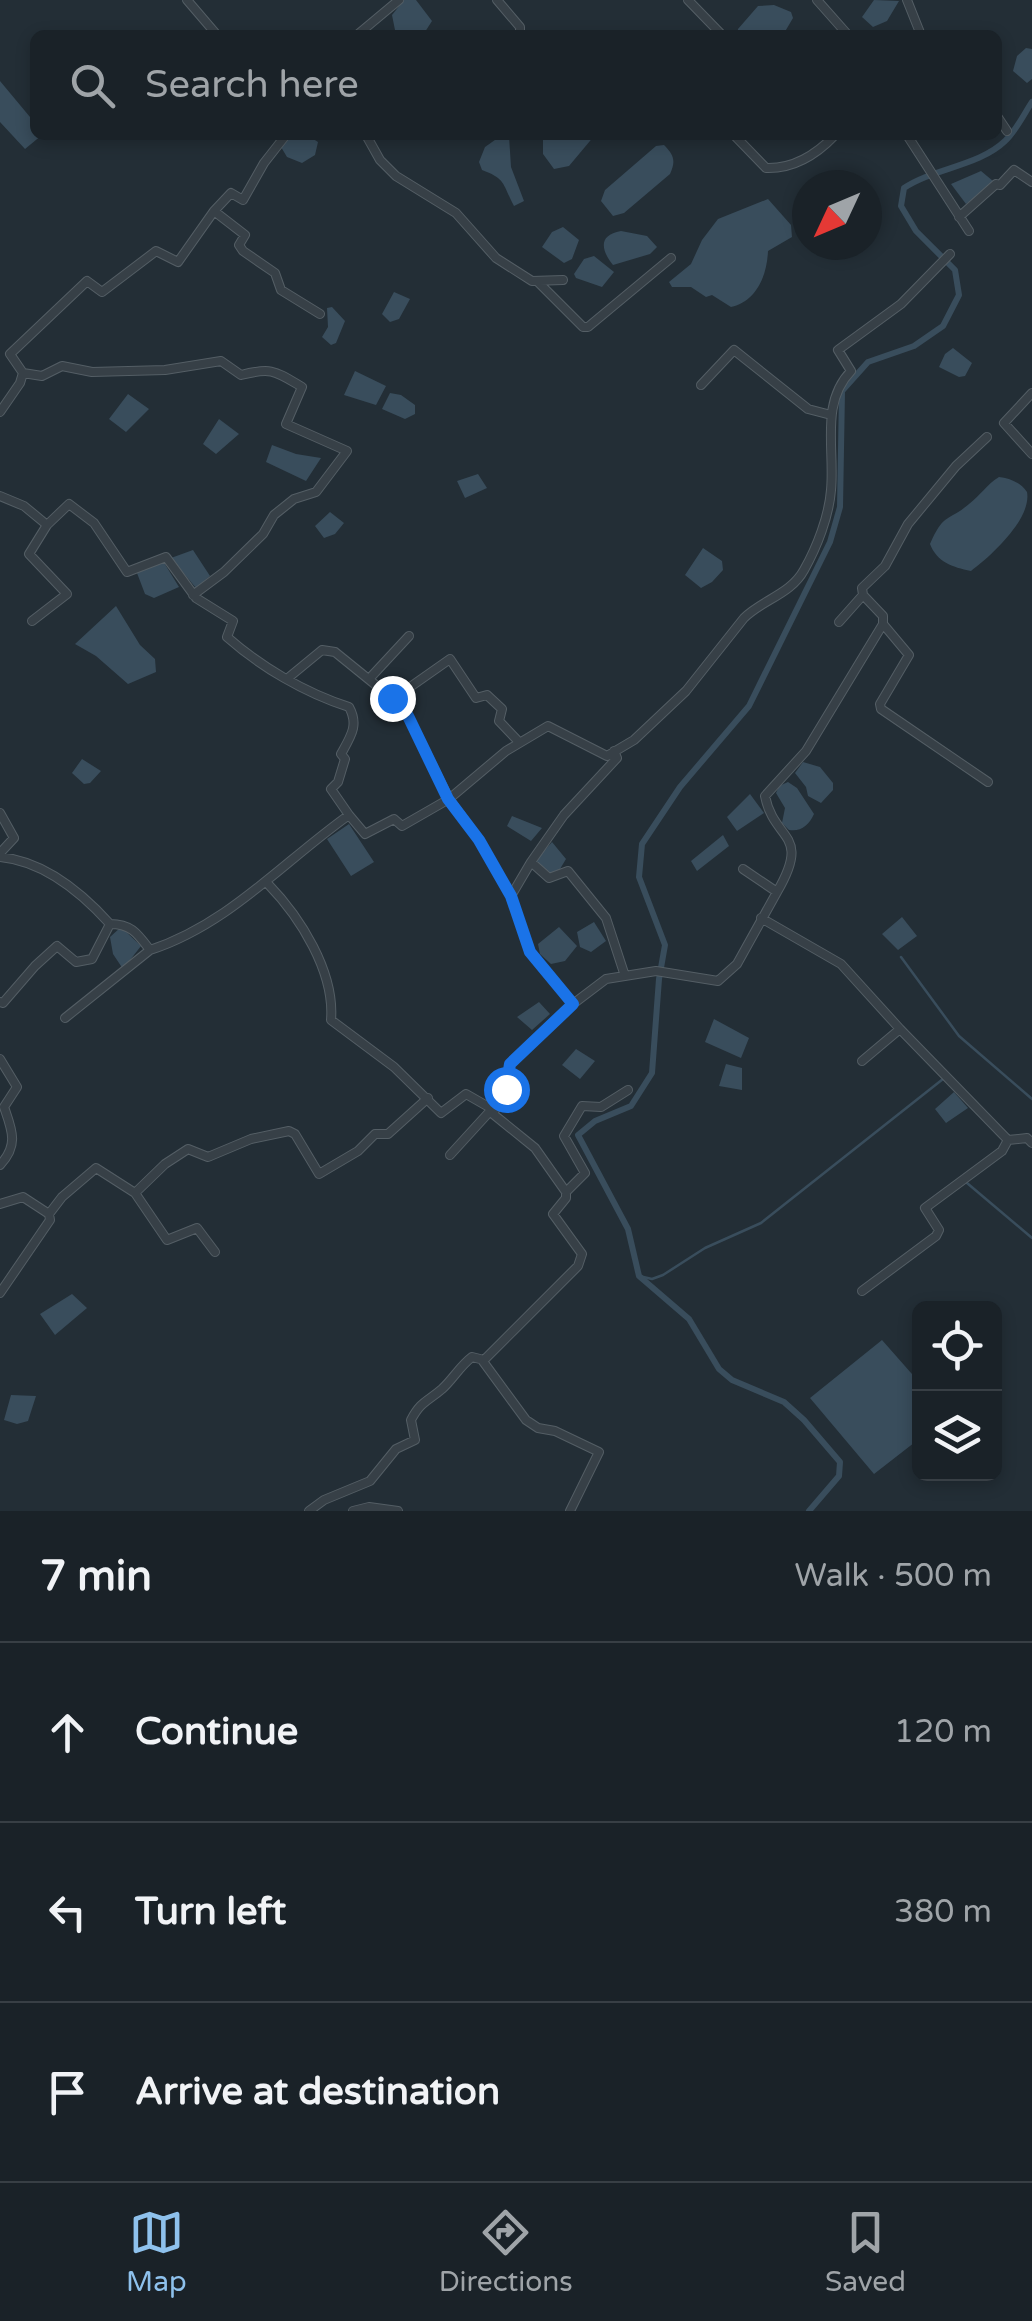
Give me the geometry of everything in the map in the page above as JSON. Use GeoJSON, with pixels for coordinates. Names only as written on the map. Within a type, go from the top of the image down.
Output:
{"type":"FeatureCollection","features":[{"type":"Feature","properties":{"kind":"street"},"geometry":{"type":"LineString","coordinates":[[188,0],[213,30]]}},
{"type":"Feature","properties":{"kind":"street"},"geometry":{"type":"LineString","coordinates":[[363,30],[400,0]]}},
{"type":"Feature","properties":{"kind":"street"},"geometry":{"type":"LineString","coordinates":[[497,0],[520,30]]}},
{"type":"Feature","properties":{"kind":"street"},"geometry":{"type":"LineString","coordinates":[[688,0],[716,30]]}},
{"type":"Feature","properties":{"kind":"street"},"geometry":{"type":"LineString","coordinates":[[817,0],[844,30]]}},
{"type":"Feature","properties":{"kind":"street"},"geometry":{"type":"LineString","coordinates":[[907,0],[919,30]]}},
{"type":"Feature","properties":{"kind":"street"},"geometry":{"type":"LineString","coordinates":[[709,30],[712,26]]}},
{"type":"Feature","properties":{"kind":"street"},"geometry":{"type":"LineString","coordinates":[[1002,124],[1007,131]]}},
{"type":"Feature","properties":{"kind":"street"},"geometry":{"type":"LineString","coordinates":[[0,412],[22,374],[10,354],[87,281],[102,292],[156,251],[178,262],[231,193],[243,200],[283,140]]}},
{"type":"Feature","properties":{"kind":"street"},"geometry":{"type":"LineString","coordinates":[[369,140],[380,160],[404,184],[410,182],[456,213],[496,258],[538,282],[583,327],[588,327],[671,258]]}},
{"type":"Feature","properties":{"kind":"street"},"geometry":{"type":"LineString","coordinates":[[739,140],[766,168],[782,168],[818,153],[830,140]]}},
{"type":"Feature","properties":{"kind":"street"},"geometry":{"type":"LineString","coordinates":[[909,140],[969,231]]}},
{"type":"Feature","properties":{"kind":"street"},"geometry":{"type":"LineString","coordinates":[[959,216],[1014,170],[1032,182]]}},
{"type":"Feature","properties":{"kind":"street"},"geometry":{"type":"LineString","coordinates":[[214,211],[245,235],[240,246],[243,251],[276,272],[280,290],[320,314]]}},
{"type":"Feature","properties":{"kind":"street"},"geometry":{"type":"LineString","coordinates":[[32,621],[66,594],[28,554],[47,524],[69,504],[94,523],[127,572],[166,556],[194,595],[233,621],[227,637],[247,654],[330,701],[349,707],[355,727],[341,754],[345,760],[338,782],[331,789],[364,834],[394,819],[402,826],[448,799],[518,742],[548,726],[607,756],[634,740],[686,692],[754,608],[781,594],[802,575],[831,492],[831,415],[836,391],[851,370],[838,350],[902,304],[948,255]]}},
{"type":"Feature","properties":{"kind":"street"},"geometry":{"type":"LineString","coordinates":[[538,282],[562,280]]}},
{"type":"Feature","properties":{"kind":"street"},"geometry":{"type":"LineString","coordinates":[[701,385],[734,350],[808,408],[831,415]]}},
{"type":"Feature","properties":{"kind":"street"},"geometry":{"type":"LineString","coordinates":[[22,374],[42,376],[62,366],[92,372],[165,370],[221,361],[241,375],[259,369],[273,370],[302,387],[286,424],[347,451],[316,492],[294,499],[274,514],[263,534],[194,595]]}},
{"type":"Feature","properties":{"kind":"street"},"geometry":{"type":"LineString","coordinates":[[1032,394],[1004,422],[1032,454]]}},
{"type":"Feature","properties":{"kind":"street"},"geometry":{"type":"LineString","coordinates":[[450,1155],[493,1109],[506,1089],[510,1064],[573,1004],[606,979],[656,971],[718,981],[737,964],[791,868],[792,850],[765,796],[806,751],[882,624],[884,616],[862,588],[886,566],[908,524],[956,466],[988,437]]}},
{"type":"Feature","properties":{"kind":"street"},"geometry":{"type":"LineString","coordinates":[[0,496],[24,506],[47,524]]}},
{"type":"Feature","properties":{"kind":"street"},"geometry":{"type":"LineString","coordinates":[[839,622],[863,594]]}},
{"type":"Feature","properties":{"kind":"street"},"geometry":{"type":"LineString","coordinates":[[882,624],[909,655],[880,709],[988,782]]}},
{"type":"Feature","properties":{"kind":"street"},"geometry":{"type":"LineString","coordinates":[[369,680],[408,636]]}},
{"type":"Feature","properties":{"kind":"street"},"geometry":{"type":"LineString","coordinates":[[288,678],[322,650],[335,652],[408,716],[448,799],[479,840],[511,896],[530,952],[573,1004]]}},
{"type":"Feature","properties":{"kind":"street"},"geometry":{"type":"LineString","coordinates":[[392,698],[450,659],[476,698],[488,695],[502,709],[499,720],[518,742]]}},
{"type":"Feature","properties":{"kind":"street"},"geometry":{"type":"LineString","coordinates":[[511,896],[564,814],[617,758],[614,751]]}},
{"type":"Feature","properties":{"kind":"street"},"geometry":{"type":"LineString","coordinates":[[0,813],[14,838],[0,855],[61,880],[86,898],[110,924],[123,924],[136,931],[150,950]]}},
{"type":"Feature","properties":{"kind":"street"},"geometry":{"type":"LineString","coordinates":[[65,1018],[150,950],[191,932],[268,884],[349,815]]}},
{"type":"Feature","properties":{"kind":"street"},"geometry":{"type":"LineString","coordinates":[[531,862],[549,878],[568,872],[606,918],[625,976]]}},
{"type":"Feature","properties":{"kind":"street"},"geometry":{"type":"LineString","coordinates":[[743,869],[777,892]]}},
{"type":"Feature","properties":{"kind":"street"},"geometry":{"type":"LineString","coordinates":[[268,884],[311,945],[327,982],[331,1020],[394,1066],[441,1112],[466,1094],[493,1109]]}},
{"type":"Feature","properties":{"kind":"street"},"geometry":{"type":"LineString","coordinates":[[761,918],[842,964],[900,1030],[1008,1140]]}},
{"type":"Feature","properties":{"kind":"street"},"geometry":{"type":"LineString","coordinates":[[0,1002],[58,946],[76,962],[92,959],[110,924]]}},
{"type":"Feature","properties":{"kind":"street"},"geometry":{"type":"LineString","coordinates":[[862,1062],[900,1030]]}},
{"type":"Feature","properties":{"kind":"street"},"geometry":{"type":"LineString","coordinates":[[0,1059],[17,1087],[2,1105],[14,1131],[12,1148],[0,1164]]}},
{"type":"Feature","properties":{"kind":"street"},"geometry":{"type":"LineString","coordinates":[[566,1192],[585,1173],[564,1136],[577,1110],[582,1106],[601,1108],[628,1090]]}},
{"type":"Feature","properties":{"kind":"street"},"geometry":{"type":"LineString","coordinates":[[135,1193],[188,1149],[208,1157],[251,1138],[289,1131],[295,1134],[319,1174],[358,1150],[375,1134],[388,1134],[428,1098]]}},
{"type":"Feature","properties":{"kind":"street"},"geometry":{"type":"LineString","coordinates":[[482,1360],[582,1258],[553,1214],[566,1198],[566,1192],[535,1148],[494,1116],[493,1109]]}},
{"type":"Feature","properties":{"kind":"street"},"geometry":{"type":"LineString","coordinates":[[1008,1140],[1028,1138],[1032,1142]]}},
{"type":"Feature","properties":{"kind":"street"},"geometry":{"type":"LineString","coordinates":[[862,1292],[936,1236],[939,1230],[925,1208],[1002,1150],[1008,1140]]}},
{"type":"Feature","properties":{"kind":"street"},"geometry":{"type":"LineString","coordinates":[[0,1293],[48,1226],[49,1214],[62,1197],[96,1168],[135,1193],[167,1240],[197,1228],[215,1252]]}},
{"type":"Feature","properties":{"kind":"street"},"geometry":{"type":"LineString","coordinates":[[0,1204],[23,1197],[49,1214]]}},
{"type":"Feature","properties":{"kind":"street"},"geometry":{"type":"LineString","coordinates":[[309,1511],[324,1500],[370,1480],[396,1449],[415,1440],[411,1420],[426,1398],[442,1389],[472,1356],[482,1360],[526,1420],[599,1452],[570,1511]]}},
{"type":"Feature","properties":{"kind":"street"},"geometry":{"type":"LineString","coordinates":[[353,1511],[369,1507],[398,1511]]}},
{"type":"Feature","properties":{"kind":"water"},"geometry":{"type":"Polygon","coordinates":[[[404,0],[416,0],[432,21],[426,30],[395,30],[392,15],[404,0]]]}},
{"type":"Feature","properties":{"kind":"water"},"geometry":{"type":"Polygon","coordinates":[[[874,0],[899,1],[887,21],[873,27],[862,17],[874,0]]]}},
{"type":"Feature","properties":{"kind":"water"},"geometry":{"type":"Polygon","coordinates":[[[774,5],[791,12],[793,18],[786,30],[738,30],[758,6],[774,5]]]}},
{"type":"Feature","properties":{"kind":"water"},"geometry":{"type":"Polygon","coordinates":[[[1026,48],[1032,49],[1032,79],[1027,83],[1013,71],[1017,56],[1026,48]]]}},
{"type":"Feature","properties":{"kind":"water"},"geometry":{"type":"Polygon","coordinates":[[[0,81],[30,117],[30,140],[36,140],[25,149],[0,122],[0,81]]]}},
{"type":"Feature","properties":{"kind":"water"},"geometry":{"type":"Polygon","coordinates":[[[287,140],[318,142],[315,155],[302,163],[287,157],[281,147],[287,140]]]}},
{"type":"Feature","properties":{"kind":"water"},"geometry":{"type":"Polygon","coordinates":[[[495,140],[509,140],[511,167],[524,201],[514,206],[503,183],[482,170],[479,162],[485,147],[495,140]]]}},
{"type":"Feature","properties":{"kind":"water"},"geometry":{"type":"Polygon","coordinates":[[[543,140],[591,140],[569,166],[554,169],[543,154],[543,140]]]}},
{"type":"Feature","properties":{"kind":"water"},"geometry":{"type":"Polygon","coordinates":[[[664,145],[673,158],[670,174],[624,213],[613,216],[601,201],[605,190],[656,146],[664,145]]]}},
{"type":"Feature","properties":{"kind":"water"},"geometry":{"type":"Polygon","coordinates":[[[981,171],[993,185],[966,204],[951,184],[981,171]]]}},
{"type":"Feature","properties":{"kind":"water"},"geometry":{"type":"Polygon","coordinates":[[[768,199],[791,225],[792,237],[768,251],[765,270],[753,294],[731,307],[712,295],[706,297],[691,287],[672,287],[669,282],[691,264],[718,219],[768,199]]]}},
{"type":"Feature","properties":{"kind":"water"},"geometry":{"type":"Polygon","coordinates":[[[563,227],[579,240],[572,259],[564,263],[542,247],[552,232],[563,227]]]}},
{"type":"Feature","properties":{"kind":"water"},"geometry":{"type":"Polygon","coordinates":[[[621,231],[647,236],[657,247],[650,254],[613,265],[604,244],[608,236],[621,231]]]}},
{"type":"Feature","properties":{"kind":"water"},"geometry":{"type":"Polygon","coordinates":[[[594,256],[614,272],[602,287],[574,274],[584,259],[594,256]]]}},
{"type":"Feature","properties":{"kind":"water"},"geometry":{"type":"Polygon","coordinates":[[[394,292],[410,299],[399,319],[390,322],[382,314],[394,292]]]}},
{"type":"Feature","properties":{"kind":"water"},"geometry":{"type":"Polygon","coordinates":[[[332,307],[345,321],[336,343],[331,345],[322,337],[328,327],[327,308],[332,307]]]}},
{"type":"Feature","properties":{"kind":"water"},"geometry":{"type":"Polygon","coordinates":[[[953,348],[972,363],[965,376],[939,367],[953,348]]]}},
{"type":"Feature","properties":{"kind":"water"},"geometry":{"type":"Polygon","coordinates":[[[355,371],[386,386],[376,405],[344,395],[355,371]]]}},
{"type":"Feature","properties":{"kind":"water"},"geometry":{"type":"Polygon","coordinates":[[[390,393],[415,405],[415,414],[405,419],[382,409],[390,393]]]}},
{"type":"Feature","properties":{"kind":"water"},"geometry":{"type":"Polygon","coordinates":[[[128,394],[149,409],[126,432],[109,419],[128,394]]]}},
{"type":"Feature","properties":{"kind":"water"},"geometry":{"type":"Polygon","coordinates":[[[219,419],[239,434],[216,454],[203,444],[219,419]]]}},
{"type":"Feature","properties":{"kind":"water"},"geometry":{"type":"Polygon","coordinates":[[[272,445],[321,458],[306,481],[266,462],[272,445]]]}},
{"type":"Feature","properties":{"kind":"water"},"geometry":{"type":"Polygon","coordinates":[[[478,474],[487,488],[465,498],[457,481],[478,474]]]}},
{"type":"Feature","properties":{"kind":"water"},"geometry":{"type":"Polygon","coordinates":[[[999,477],[1015,481],[1027,492],[1023,514],[998,547],[971,571],[946,563],[930,544],[939,527],[999,477]]]}},
{"type":"Feature","properties":{"kind":"water"},"geometry":{"type":"Polygon","coordinates":[[[330,512],[344,523],[335,534],[324,538],[315,526],[330,512]]]}},
{"type":"Feature","properties":{"kind":"water"},"geometry":{"type":"Polygon","coordinates":[[[703,548],[722,561],[723,570],[701,588],[685,575],[703,548]]]}},
{"type":"Feature","properties":{"kind":"water"},"geometry":{"type":"Polygon","coordinates":[[[193,550],[210,576],[196,588],[171,558],[193,550]]]}},
{"type":"Feature","properties":{"kind":"water"},"geometry":{"type":"Polygon","coordinates":[[[163,561],[179,587],[154,598],[145,594],[137,573],[163,561]]]}},
{"type":"Feature","properties":{"kind":"water"},"geometry":{"type":"Polygon","coordinates":[[[116,606],[140,645],[155,659],[156,672],[128,684],[96,656],[75,644],[116,606]]]}},
{"type":"Feature","properties":{"kind":"water"},"geometry":{"type":"Polygon","coordinates":[[[82,759],[101,771],[90,783],[84,784],[72,773],[82,759]]]}},
{"type":"Feature","properties":{"kind":"water"},"geometry":{"type":"Polygon","coordinates":[[[803,762],[820,767],[833,783],[833,790],[821,803],[808,796],[795,773],[803,762]]]}},
{"type":"Feature","properties":{"kind":"water"},"geometry":{"type":"Polygon","coordinates":[[[788,782],[797,788],[814,814],[797,830],[789,830],[782,823],[785,808],[776,793],[779,786],[788,782]]]}},
{"type":"Feature","properties":{"kind":"water"},"geometry":{"type":"Polygon","coordinates":[[[750,794],[764,813],[737,831],[727,817],[750,794]]]}},
{"type":"Feature","properties":{"kind":"water"},"geometry":{"type":"Polygon","coordinates":[[[512,816],[542,828],[531,841],[507,826],[512,816]]]}},
{"type":"Feature","properties":{"kind":"water"},"geometry":{"type":"Polygon","coordinates":[[[349,824],[374,862],[351,876],[327,839],[349,824]]]}},
{"type":"Feature","properties":{"kind":"water"},"geometry":{"type":"Polygon","coordinates":[[[723,835],[729,846],[697,871],[691,861],[723,835]]]}},
{"type":"Feature","properties":{"kind":"water"},"geometry":{"type":"Polygon","coordinates":[[[552,842],[566,859],[551,874],[535,861],[552,842]]]}},
{"type":"Feature","properties":{"kind":"water"},"geometry":{"type":"Polygon","coordinates":[[[902,917],[917,936],[898,950],[882,934],[902,917]]]}},
{"type":"Feature","properties":{"kind":"water"},"geometry":{"type":"Polygon","coordinates":[[[594,922],[606,941],[591,952],[580,947],[577,932],[594,922]]]}},
{"type":"Feature","properties":{"kind":"water"},"geometry":{"type":"Polygon","coordinates":[[[121,927],[141,946],[123,969],[113,954],[110,937],[121,927]]]}},
{"type":"Feature","properties":{"kind":"water"},"geometry":{"type":"Polygon","coordinates":[[[559,927],[577,946],[565,961],[551,964],[540,954],[538,944],[559,927]]]}},
{"type":"Feature","properties":{"kind":"water"},"geometry":{"type":"Polygon","coordinates":[[[539,1002],[550,1014],[532,1030],[517,1017],[539,1002]]]}},
{"type":"Feature","properties":{"kind":"water"},"geometry":{"type":"Polygon","coordinates":[[[714,1019],[749,1038],[741,1058],[705,1042],[714,1019]]]}},
{"type":"Feature","properties":{"kind":"water"},"geometry":{"type":"Polygon","coordinates":[[[576,1049],[595,1061],[580,1079],[562,1065],[576,1049]]]}},
{"type":"Feature","properties":{"kind":"water"},"geometry":{"type":"Polygon","coordinates":[[[726,1064],[742,1068],[742,1090],[719,1086],[726,1064]]]}},
{"type":"Feature","properties":{"kind":"water"},"geometry":{"type":"Polygon","coordinates":[[[954,1092],[968,1108],[946,1123],[935,1109],[954,1092]]]}},
{"type":"Feature","properties":{"kind":"water"},"geometry":{"type":"Polygon","coordinates":[[[72,1294],[87,1308],[55,1335],[40,1314],[72,1294]]]}},
{"type":"Feature","properties":{"kind":"water"},"geometry":{"type":"Polygon","coordinates":[[[882,1340],[912,1374],[912,1444],[874,1474],[810,1398],[882,1340]]]}},
{"type":"Feature","properties":{"kind":"water"},"geometry":{"type":"Polygon","coordinates":[[[11,1395],[36,1396],[28,1421],[17,1424],[4,1420],[11,1395]]]}},
{"type":"Feature","properties":{"kind":"waterway"},"geometry":{"type":"LineString","coordinates":[[809,1511],[839,1476],[840,1462],[784,1402],[732,1380],[719,1369],[689,1319],[639,1276],[628,1229],[578,1135],[595,1121],[631,1106],[652,1073],[665,945],[639,877],[642,844],[680,787],[749,706],[830,542],[840,507],[842,391],[868,362],[914,346],[943,326],[959,295],[955,270],[916,231],[901,206],[904,188],[994,149],[1013,132],[1032,102]]}},
{"type":"Feature","properties":{"kind":"waterway"},"geometry":{"type":"LineString","coordinates":[[901,957],[959,1036],[1032,1099]]}},
{"type":"Feature","properties":{"kind":"waterway"},"geometry":{"type":"LineString","coordinates":[[639,1276],[652,1279],[663,1275],[705,1248],[761,1223],[943,1079]]}},
{"type":"Feature","properties":{"kind":"waterway"},"geometry":{"type":"LineString","coordinates":[[967,1183],[1032,1238]]}},
{"type":"Feature","properties":{"kind":"route"},"geometry":{"type":"LineString","coordinates":[[392,698],[408,716],[448,799],[479,840],[511,896],[530,952],[573,1004],[510,1064],[506,1089]]}}]}
